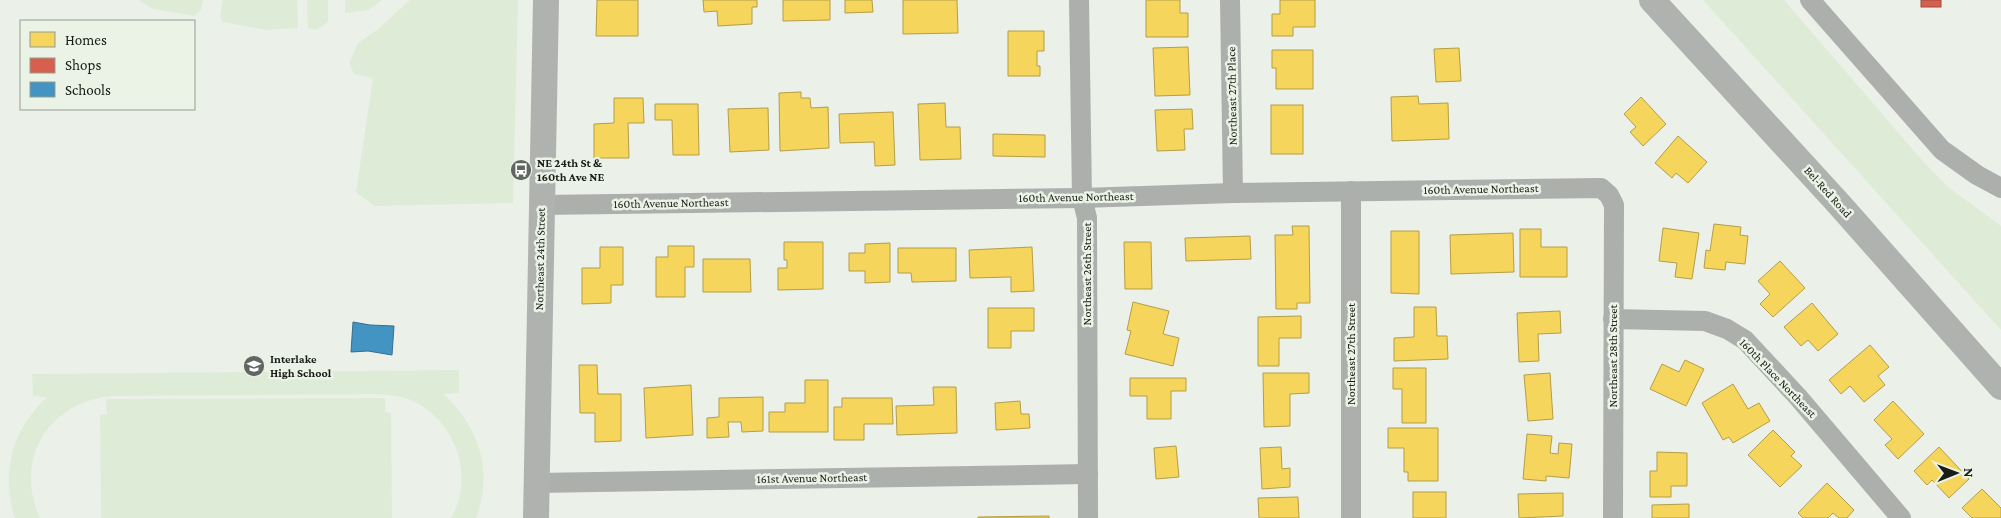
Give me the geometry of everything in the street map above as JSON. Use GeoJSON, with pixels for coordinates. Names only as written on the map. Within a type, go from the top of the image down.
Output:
{"type":"FeatureCollection","features":[{"type":"Feature","properties":{"kind":"main road","name":"Northeast 24th Street"},"geometry":{"type":"LineString","coordinates":[[536,518],[546,0]]}},
{"type":"Feature","properties":{"kind":"main road","name":"Bel-Red Road"},"geometry":{"type":"LineString","coordinates":[[1652,0],[1838,203],[2001,387]]}},
{"type":"Feature","properties":{"kind":"street","name":"Northeast 26th Street"},"geometry":{"type":"LineString","coordinates":[[1079,0],[1082,198],[1087,218],[1088,518]]}},
{"type":"Feature","properties":{"kind":"street","name":"Northeast 27th Place"},"geometry":{"type":"LineString","coordinates":[[1230,0],[1233,193]]}},
{"type":"Feature","properties":{"kind":"street"},"geometry":{"type":"LineString","coordinates":[[1810,0],[1942,150],[1977,176],[2001,188]]}},
{"type":"Feature","properties":{"kind":"street","name":"160th Avenue Northeast"},"geometry":{"type":"LineString","coordinates":[[541,204],[1082,198],[1233,193],[1601,188],[1610,195]]}},
{"type":"Feature","properties":{"kind":"street","name":"Northeast 27th Street"},"geometry":{"type":"LineString","coordinates":[[1351,191],[1351,518]]}},
{"type":"Feature","properties":{"kind":"street","name":"Northeast 28th Street"},"geometry":{"type":"LineString","coordinates":[[1610,195],[1614,205],[1613,518]]}},
{"type":"Feature","properties":{"kind":"street","name":"160th Place Northeast"},"geometry":{"type":"LineString","coordinates":[[1613,319],[1705,321],[1727,328],[1745,340],[1798,397],[1901,518]]}},
{"type":"Feature","properties":{"kind":"street","name":"161st Avenue Northeast"},"geometry":{"type":"LineString","coordinates":[[536,482],[1088,474]]}},
{"type":"Feature","properties":{"kind":"green space"},"geometry":{"type":"Polygon","coordinates":[[[139,0],[203,0],[201,10],[195,16],[153,9],[139,0]]]}},
{"type":"Feature","properties":{"kind":"green space"},"geometry":{"type":"Polygon","coordinates":[[[223,0],[297,0],[298,28],[266,30],[223,22],[220,16],[223,0]]]}},
{"type":"Feature","properties":{"kind":"green space"},"geometry":{"type":"Polygon","coordinates":[[[307,0],[328,0],[328,22],[316,30],[308,28],[307,0]]]}},
{"type":"Feature","properties":{"kind":"green space"},"geometry":{"type":"Polygon","coordinates":[[[345,0],[382,0],[368,10],[345,13],[345,0]]]}},
{"type":"Feature","properties":{"kind":"green space"},"geometry":{"type":"Polygon","coordinates":[[[410,0],[518,0],[513,203],[374,206],[356,192],[373,78],[354,74],[349,63],[358,43],[377,30],[410,0]]]}},
{"type":"Feature","properties":{"kind":"green space"},"geometry":{"type":"Polygon","coordinates":[[[1703,0],[1784,0],[1921,159],[1948,187],[2001,226],[2001,330],[1703,0]]]}},
{"type":"Feature","properties":{"kind":"green space"},"geometry":{"type":"Polygon","coordinates":[[[459,370],[459,393],[443,394],[466,420],[480,451],[483,467],[483,484],[476,518],[451,518],[458,502],[461,486],[461,469],[451,437],[441,423],[429,411],[415,402],[392,395],[378,394],[113,396],[90,400],[71,409],[55,421],[42,437],[34,455],[31,475],[33,496],[40,518],[15,518],[13,513],[9,480],[13,450],[26,422],[47,397],[33,396],[32,374],[459,370]]]}},
{"type":"Feature","properties":{"kind":"green space"},"geometry":{"type":"Polygon","coordinates":[[[385,398],[385,412],[391,413],[392,518],[101,518],[100,415],[107,414],[106,399],[385,398]]]}},
{"type":"Feature","properties":{"kind":"building: Homes"},"geometry":{"type":"Polygon","coordinates":[[[597,0],[638,0],[638,36],[596,36],[597,0]]]}},
{"type":"Feature","properties":{"kind":"building: Homes"},"geometry":{"type":"Polygon","coordinates":[[[703,0],[757,0],[757,7],[752,7],[752,24],[718,26],[717,11],[704,12],[703,0]]]}},
{"type":"Feature","properties":{"kind":"building: Homes"},"geometry":{"type":"Polygon","coordinates":[[[783,0],[830,0],[830,20],[783,21],[783,0]]]}},
{"type":"Feature","properties":{"kind":"building: Homes"},"geometry":{"type":"Polygon","coordinates":[[[845,0],[872,0],[873,12],[845,13],[845,0]]]}},
{"type":"Feature","properties":{"kind":"building: Homes"},"geometry":{"type":"Polygon","coordinates":[[[903,0],[957,0],[958,33],[903,34],[903,0]]]}},
{"type":"Feature","properties":{"kind":"building: Homes"},"geometry":{"type":"Polygon","coordinates":[[[1146,0],[1180,0],[1180,13],[1188,13],[1188,37],[1146,37],[1146,0]]]}},
{"type":"Feature","properties":{"kind":"building: Homes"},"geometry":{"type":"Polygon","coordinates":[[[1280,0],[1315,0],[1315,27],[1293,27],[1293,36],[1272,36],[1272,14],[1280,14],[1280,0]]]}},
{"type":"Feature","properties":{"kind":"building: Homes"},"geometry":{"type":"Polygon","coordinates":[[[1008,31],[1044,31],[1044,51],[1037,51],[1037,66],[1040,66],[1040,76],[1008,76],[1008,31]]]}},
{"type":"Feature","properties":{"kind":"building: Homes"},"geometry":{"type":"Polygon","coordinates":[[[1188,47],[1190,95],[1155,96],[1153,48],[1188,47]]]}},
{"type":"Feature","properties":{"kind":"building: Homes"},"geometry":{"type":"Polygon","coordinates":[[[1459,48],[1461,81],[1436,82],[1434,49],[1459,48]]]}},
{"type":"Feature","properties":{"kind":"building: Homes"},"geometry":{"type":"Polygon","coordinates":[[[1272,50],[1313,50],[1313,89],[1276,89],[1276,68],[1272,68],[1272,50]]]}},
{"type":"Feature","properties":{"kind":"building: Homes"},"geometry":{"type":"Polygon","coordinates":[[[801,92],[801,98],[810,98],[811,108],[828,107],[829,148],[780,151],[779,93],[801,92]]]}},
{"type":"Feature","properties":{"kind":"building: Homes"},"geometry":{"type":"Polygon","coordinates":[[[1418,96],[1419,104],[1448,103],[1449,139],[1392,141],[1391,97],[1418,96]]]}},
{"type":"Feature","properties":{"kind":"building: Homes"},"geometry":{"type":"Polygon","coordinates":[[[1641,97],[1666,124],[1643,146],[1630,132],[1636,127],[1624,114],[1641,97]]]}},
{"type":"Feature","properties":{"kind":"building: Homes"},"geometry":{"type":"Polygon","coordinates":[[[614,98],[643,98],[644,123],[628,123],[629,158],[594,158],[594,124],[614,123],[614,98]]]}},
{"type":"Feature","properties":{"kind":"building: Homes"},"geometry":{"type":"Polygon","coordinates":[[[945,103],[946,127],[960,127],[961,159],[920,160],[918,104],[945,103]]]}},
{"type":"Feature","properties":{"kind":"building: Homes"},"geometry":{"type":"Polygon","coordinates":[[[655,104],[698,104],[699,155],[673,155],[672,120],[655,120],[655,104]]]}},
{"type":"Feature","properties":{"kind":"building: Homes"},"geometry":{"type":"Polygon","coordinates":[[[1271,105],[1303,105],[1303,154],[1271,154],[1271,105]]]}},
{"type":"Feature","properties":{"kind":"building: Homes"},"geometry":{"type":"Polygon","coordinates":[[[768,108],[769,150],[730,152],[728,109],[768,108]]]}},
{"type":"Feature","properties":{"kind":"building: Homes"},"geometry":{"type":"Polygon","coordinates":[[[1192,109],[1193,129],[1184,129],[1185,150],[1157,151],[1155,110],[1192,109]]]}},
{"type":"Feature","properties":{"kind":"building: Homes"},"geometry":{"type":"Polygon","coordinates":[[[893,112],[895,165],[875,166],[874,142],[840,143],[839,114],[893,112]]]}},
{"type":"Feature","properties":{"kind":"building: Homes"},"geometry":{"type":"Polygon","coordinates":[[[993,134],[1045,135],[1045,157],[993,156],[993,134]]]}},
{"type":"Feature","properties":{"kind":"building: Homes"},"geometry":{"type":"Polygon","coordinates":[[[1678,136],[1707,162],[1688,183],[1676,173],[1672,178],[1655,163],[1678,136]]]}},
{"type":"Feature","properties":{"kind":"building: Homes"},"geometry":{"type":"Polygon","coordinates":[[[1714,224],[1741,227],[1740,235],[1748,236],[1745,264],[1726,262],[1725,270],[1704,268],[1706,250],[1710,251],[1714,224]]]}},
{"type":"Feature","properties":{"kind":"building: Homes"},"geometry":{"type":"Polygon","coordinates":[[[1292,226],[1309,226],[1310,303],[1297,303],[1297,309],[1276,309],[1275,235],[1293,235],[1292,226]]]}},
{"type":"Feature","properties":{"kind":"building: Homes"},"geometry":{"type":"Polygon","coordinates":[[[1663,228],[1699,233],[1692,279],[1675,277],[1677,263],[1659,261],[1663,228]]]}},
{"type":"Feature","properties":{"kind":"building: Homes"},"geometry":{"type":"Polygon","coordinates":[[[1520,229],[1541,229],[1541,247],[1567,247],[1567,277],[1520,277],[1520,229]]]}},
{"type":"Feature","properties":{"kind":"building: Homes"},"geometry":{"type":"Polygon","coordinates":[[[1391,231],[1419,231],[1419,294],[1391,293],[1391,231]]]}},
{"type":"Feature","properties":{"kind":"building: Homes"},"geometry":{"type":"Polygon","coordinates":[[[1513,233],[1514,272],[1451,274],[1450,235],[1513,233]]]}},
{"type":"Feature","properties":{"kind":"building: Homes"},"geometry":{"type":"Polygon","coordinates":[[[1250,236],[1251,259],[1186,261],[1185,238],[1250,236]]]}},
{"type":"Feature","properties":{"kind":"building: Homes"},"geometry":{"type":"Polygon","coordinates":[[[784,242],[823,242],[823,289],[778,290],[778,268],[787,268],[787,260],[784,260],[784,242]]]}},
{"type":"Feature","properties":{"kind":"building: Homes"},"geometry":{"type":"Polygon","coordinates":[[[1124,242],[1151,242],[1152,289],[1125,289],[1124,242]]]}},
{"type":"Feature","properties":{"kind":"building: Homes"},"geometry":{"type":"Polygon","coordinates":[[[890,243],[890,282],[865,283],[865,271],[849,271],[849,253],[865,253],[865,244],[890,243]]]}},
{"type":"Feature","properties":{"kind":"building: Homes"},"geometry":{"type":"Polygon","coordinates":[[[668,246],[694,246],[694,267],[685,267],[685,297],[656,297],[656,257],[668,257],[668,246]]]}},
{"type":"Feature","properties":{"kind":"building: Homes"},"geometry":{"type":"Polygon","coordinates":[[[600,247],[623,247],[623,285],[611,285],[611,303],[582,304],[582,268],[600,268],[600,247]]]}},
{"type":"Feature","properties":{"kind":"building: Homes"},"geometry":{"type":"Polygon","coordinates":[[[1032,247],[1034,291],[1011,292],[1011,277],[970,278],[969,250],[1032,247]]]}},
{"type":"Feature","properties":{"kind":"building: Homes"},"geometry":{"type":"Polygon","coordinates":[[[898,248],[956,248],[956,281],[912,282],[911,273],[898,273],[898,248]]]}},
{"type":"Feature","properties":{"kind":"building: Homes"},"geometry":{"type":"Polygon","coordinates":[[[703,259],[750,259],[751,292],[703,292],[703,259]]]}},
{"type":"Feature","properties":{"kind":"building: Homes"},"geometry":{"type":"Polygon","coordinates":[[[1780,261],[1805,288],[1773,317],[1760,304],[1770,294],[1758,281],[1780,261]]]}},
{"type":"Feature","properties":{"kind":"building: Homes"},"geometry":{"type":"Polygon","coordinates":[[[1133,302],[1169,311],[1163,334],[1179,338],[1173,366],[1125,354],[1131,331],[1127,330],[1133,302]]]}},
{"type":"Feature","properties":{"kind":"building: Homes"},"geometry":{"type":"Polygon","coordinates":[[[1812,303],[1838,334],[1818,351],[1808,340],[1801,346],[1784,327],[1812,303]]]}},
{"type":"Feature","properties":{"kind":"building: Homes"},"geometry":{"type":"Polygon","coordinates":[[[1414,307],[1436,307],[1437,336],[1447,336],[1448,359],[1394,361],[1394,338],[1414,337],[1414,307]]]}},
{"type":"Feature","properties":{"kind":"building: Homes"},"geometry":{"type":"Polygon","coordinates":[[[988,308],[1034,308],[1034,331],[1011,331],[1011,348],[988,348],[988,308]]]}},
{"type":"Feature","properties":{"kind":"building: Homes"},"geometry":{"type":"Polygon","coordinates":[[[1560,311],[1561,333],[1538,334],[1539,361],[1519,362],[1517,313],[1560,311]]]}},
{"type":"Feature","properties":{"kind":"building: Homes"},"geometry":{"type":"Polygon","coordinates":[[[1301,316],[1301,338],[1279,338],[1279,366],[1258,366],[1258,317],[1301,316]]]}},
{"type":"Feature","properties":{"kind":"building: Homes"},"geometry":{"type":"Polygon","coordinates":[[[1870,345],[1889,367],[1878,376],[1885,385],[1864,402],[1850,386],[1841,394],[1829,380],[1870,345]]]}},
{"type":"Feature","properties":{"kind":"building: Homes"},"geometry":{"type":"Polygon","coordinates":[[[1685,360],[1704,369],[1686,406],[1650,389],[1662,364],[1679,372],[1685,360]]]}},
{"type":"Feature","properties":{"kind":"building: Homes"},"geometry":{"type":"Polygon","coordinates":[[[579,365],[597,365],[598,394],[621,394],[621,441],[595,442],[595,413],[580,413],[579,365]]]}},
{"type":"Feature","properties":{"kind":"building: Homes"},"geometry":{"type":"Polygon","coordinates":[[[1393,368],[1426,368],[1426,423],[1402,423],[1402,389],[1393,389],[1393,368]]]}},
{"type":"Feature","properties":{"kind":"building: Homes"},"geometry":{"type":"Polygon","coordinates":[[[1263,373],[1309,373],[1309,393],[1290,394],[1290,426],[1264,427],[1263,373]]]}},
{"type":"Feature","properties":{"kind":"building: Homes"},"geometry":{"type":"Polygon","coordinates":[[[1550,373],[1553,419],[1528,421],[1524,375],[1550,373]]]}},
{"type":"Feature","properties":{"kind":"building: Homes"},"geometry":{"type":"Polygon","coordinates":[[[1130,378],[1186,378],[1186,391],[1171,391],[1171,419],[1147,419],[1147,396],[1130,396],[1130,378]]]}},
{"type":"Feature","properties":{"kind":"building: Homes"},"geometry":{"type":"Polygon","coordinates":[[[805,380],[828,380],[828,432],[769,432],[769,412],[785,412],[785,403],[805,403],[805,380]]]}},
{"type":"Feature","properties":{"kind":"building: Homes"},"geometry":{"type":"Polygon","coordinates":[[[1733,384],[1748,409],[1759,403],[1770,421],[1733,443],[1729,437],[1723,440],[1702,403],[1733,384]]]}},
{"type":"Feature","properties":{"kind":"building: Homes"},"geometry":{"type":"Polygon","coordinates":[[[691,385],[693,435],[646,438],[644,388],[691,385]]]}},
{"type":"Feature","properties":{"kind":"building: Homes"},"geometry":{"type":"Polygon","coordinates":[[[933,387],[956,387],[957,433],[897,435],[896,406],[934,405],[933,387]]]}},
{"type":"Feature","properties":{"kind":"building: Homes"},"geometry":{"type":"Polygon","coordinates":[[[763,397],[763,431],[742,432],[741,422],[728,422],[729,437],[707,438],[707,418],[719,417],[719,398],[763,397]]]}},
{"type":"Feature","properties":{"kind":"building: Homes"},"geometry":{"type":"Polygon","coordinates":[[[842,398],[892,398],[893,424],[864,424],[864,440],[834,440],[834,407],[842,407],[842,398]]]}},
{"type":"Feature","properties":{"kind":"building: Homes"},"geometry":{"type":"Polygon","coordinates":[[[1020,401],[1021,414],[1029,414],[1030,428],[996,430],[995,403],[1020,401]]]}},
{"type":"Feature","properties":{"kind":"building: Homes"},"geometry":{"type":"Polygon","coordinates":[[[1893,401],[1924,434],[1898,459],[1885,445],[1892,439],[1874,420],[1893,401]]]}},
{"type":"Feature","properties":{"kind":"building: Homes"},"geometry":{"type":"Polygon","coordinates":[[[1388,428],[1438,428],[1438,481],[1408,481],[1408,472],[1404,472],[1404,448],[1388,448],[1388,428]]]}},
{"type":"Feature","properties":{"kind":"building: Homes"},"geometry":{"type":"Polygon","coordinates":[[[1773,430],[1795,452],[1791,456],[1802,466],[1780,487],[1748,455],[1773,430]]]}},
{"type":"Feature","properties":{"kind":"building: Homes"},"geometry":{"type":"Polygon","coordinates":[[[1527,434],[1552,436],[1550,453],[1558,454],[1559,443],[1572,444],[1569,478],[1546,476],[1546,481],[1523,479],[1527,434]]]}},
{"type":"Feature","properties":{"kind":"building: Homes"},"geometry":{"type":"Polygon","coordinates":[[[1176,446],[1179,477],[1156,479],[1154,448],[1176,446]]]}},
{"type":"Feature","properties":{"kind":"building: Homes"},"geometry":{"type":"Polygon","coordinates":[[[1281,447],[1282,469],[1290,468],[1290,487],[1262,489],[1260,448],[1281,447]]]}},
{"type":"Feature","properties":{"kind":"building: Homes"},"geometry":{"type":"Polygon","coordinates":[[[1939,447],[1969,479],[1949,498],[1932,480],[1927,485],[1914,471],[1939,447]]]}},
{"type":"Feature","properties":{"kind":"building: Homes"},"geometry":{"type":"Polygon","coordinates":[[[1657,452],[1687,453],[1687,486],[1671,486],[1671,497],[1650,497],[1650,471],[1657,471],[1657,452]]]}},
{"type":"Feature","properties":{"kind":"building: Homes"},"geometry":{"type":"Polygon","coordinates":[[[1827,483],[1854,510],[1847,518],[1839,518],[1833,513],[1828,518],[1803,518],[1798,513],[1827,483]]]}},
{"type":"Feature","properties":{"kind":"building: Homes"},"geometry":{"type":"Polygon","coordinates":[[[1982,489],[2001,508],[2001,518],[1972,518],[1962,508],[1982,489]]]}},
{"type":"Feature","properties":{"kind":"building: Homes"},"geometry":{"type":"Polygon","coordinates":[[[1413,492],[1446,492],[1446,518],[1413,518],[1413,492]]]}},
{"type":"Feature","properties":{"kind":"building: Homes"},"geometry":{"type":"Polygon","coordinates":[[[1563,493],[1563,516],[1519,518],[1518,494],[1563,493]]]}},
{"type":"Feature","properties":{"kind":"building: Homes"},"geometry":{"type":"Polygon","coordinates":[[[1298,497],[1299,518],[1259,518],[1258,498],[1298,497]]]}},
{"type":"Feature","properties":{"kind":"building: Homes"},"geometry":{"type":"Polygon","coordinates":[[[1689,504],[1689,518],[1652,518],[1652,505],[1689,504]]]}},
{"type":"Feature","properties":{"kind":"building: Homes"},"geometry":{"type":"Polygon","coordinates":[[[1049,516],[1049,518],[978,518],[978,517],[1049,516]]]}},
{"type":"Feature","properties":{"kind":"building: Shops"},"geometry":{"type":"Polygon","coordinates":[[[1921,0],[1941,0],[1941,7],[1921,7],[1921,0]]]}},
{"type":"Feature","properties":{"kind":"building: Schools"},"geometry":{"type":"Polygon","coordinates":[[[353,322],[394,326],[392,355],[368,351],[351,352],[353,322]]]}},
{"type":"Feature","properties":{"kind":"place","name":"NE 24th St & 160th Ave NE"},"geometry":{"type":"Point","coordinates":[521,170]}},
{"type":"Feature","properties":{"kind":"place","name":"Interlake High School"},"geometry":{"type":"Point","coordinates":[254,366]}}]}
